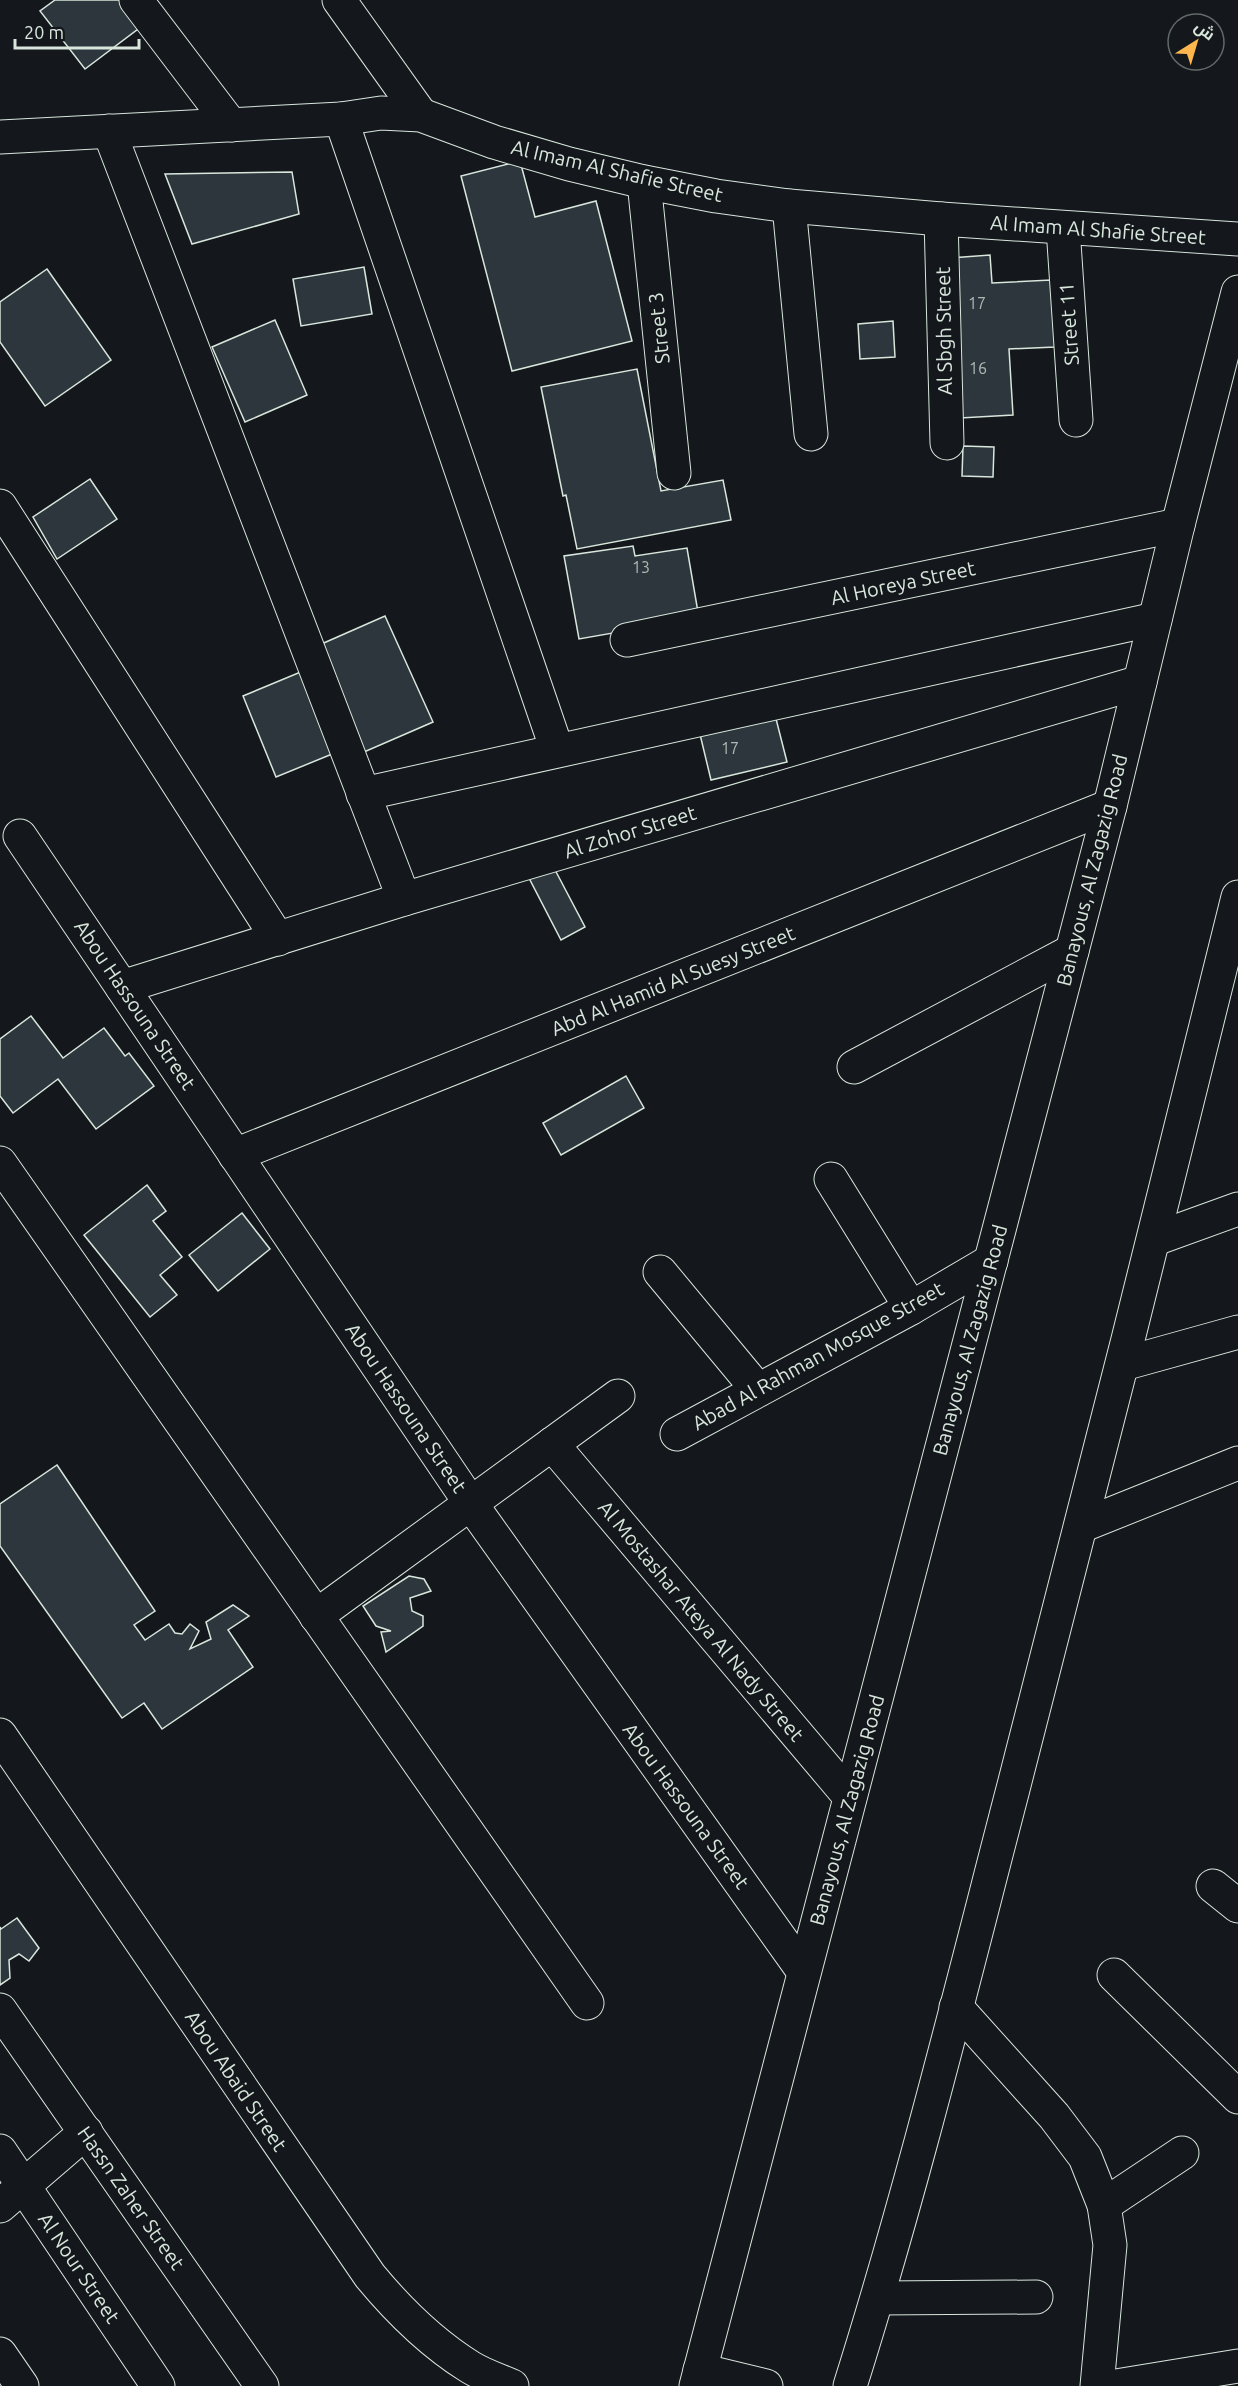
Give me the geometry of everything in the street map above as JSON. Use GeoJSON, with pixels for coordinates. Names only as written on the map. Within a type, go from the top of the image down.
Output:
{"type":"FeatureCollection","features":[{"type":"Feature","properties":{"kind":"street"},"geometry":{"type":"LineString","coordinates":[[136,0],[231,125]]}},
{"type":"Feature","properties":{"kind":"street"},"geometry":{"type":"LineString","coordinates":[[339,0],[421,115]]}},
{"type":"Feature","properties":{"kind":"street","name":"Al Imam Al Shafie Street"},"geometry":{"type":"LineString","coordinates":[[0,137],[231,125],[381,113],[421,115],[494,142],[569,164],[716,196],[789,206],[941,219],[1238,239]]}},
{"type":"Feature","properties":{"kind":"street"},"geometry":{"type":"LineString","coordinates":[[341,118],[557,750]]}},
{"type":"Feature","properties":{"kind":"street"},"geometry":{"type":"LineString","coordinates":[[109,131],[405,899]]}},
{"type":"Feature","properties":{"kind":"street","name":"Street 3"},"geometry":{"type":"LineString","coordinates":[[644,182],[674,473]]}},
{"type":"Feature","properties":{"kind":"street"},"geometry":{"type":"LineString","coordinates":[[789,206],[811,434]]}},
{"type":"Feature","properties":{"kind":"street","name":"Al Sbgh Street"},"geometry":{"type":"LineString","coordinates":[[941,219],[947,443]]}},
{"type":"Feature","properties":{"kind":"street","name":"Street 11"},"geometry":{"type":"LineString","coordinates":[[1063,228],[1076,420]]}},
{"type":"Feature","properties":{"kind":"street","name":"Banayous, Al Zagazig Road"},"geometry":{"type":"LineString","coordinates":[[698,2378],[1110,806],[1178,525],[1238,292]]}},
{"type":"Feature","properties":{"kind":"street"},"geometry":{"type":"LineString","coordinates":[[0,506],[278,939]]}},
{"type":"Feature","properties":{"kind":"street","name":"Al Horeya Street"},"geometry":{"type":"LineString","coordinates":[[627,640],[1178,525]]}},
{"type":"Feature","properties":{"kind":"street"},"geometry":{"type":"LineString","coordinates":[[363,794],[1155,619]]}},
{"type":"Feature","properties":{"kind":"street","name":"Al Zohor Street"},"geometry":{"type":"LineString","coordinates":[[122,987],[405,899],[1140,682]]}},
{"type":"Feature","properties":{"kind":"street","name":"Abd Al Hamid Al Suesy Street"},"geometry":{"type":"LineString","coordinates":[[236,1155],[1110,806]]}},
{"type":"Feature","properties":{"kind":"street","name":"Abou Hassouna Street"},"geometry":{"type":"LineString","coordinates":[[20,836],[471,1504],[804,1972]]}},
{"type":"Feature","properties":{"kind":"street"},"geometry":{"type":"LineString","coordinates":[[850,2386],[878,2298],[956,2007],[1155,1239],[1238,897]]}},
{"type":"Feature","properties":{"kind":"street"},"geometry":{"type":"LineString","coordinates":[[854,1067],[1072,951]]}},
{"type":"Feature","properties":{"kind":"street"},"geometry":{"type":"LineString","coordinates":[[0,1163],[586,2003]]}},
{"type":"Feature","properties":{"kind":"street"},"geometry":{"type":"LineString","coordinates":[[831,1179],[911,1308]]}},
{"type":"Feature","properties":{"kind":"street"},"geometry":{"type":"LineString","coordinates":[[1155,1239],[1238,1209]]}},
{"type":"Feature","properties":{"kind":"street","name":"Abad Al Rahman Mosque Street"},"geometry":{"type":"LineString","coordinates":[[677,1434],[911,1308],[991,1261]]}},
{"type":"Feature","properties":{"kind":"street"},"geometry":{"type":"LineString","coordinates":[[660,1272],[758,1390]]}},
{"type":"Feature","properties":{"kind":"street"},"geometry":{"type":"LineString","coordinates":[[1123,1364],[1238,1332]]}},
{"type":"Feature","properties":{"kind":"street"},"geometry":{"type":"LineString","coordinates":[[316,1616],[618,1396]]}},
{"type":"Feature","properties":{"kind":"street","name":"Al Mostashar Ateya Al Nady Street"},"geometry":{"type":"LineString","coordinates":[[552,1444],[850,1797]]}},
{"type":"Feature","properties":{"kind":"street"},"geometry":{"type":"LineString","coordinates":[[1081,1526],[1238,1463]]}},
{"type":"Feature","properties":{"kind":"street","name":"Abou Abaid Street"},"geometry":{"type":"LineString","coordinates":[[0,1735],[370,2276],[399,2311],[433,2342],[472,2368],[512,2386]]}},
{"type":"Feature","properties":{"kind":"street"},"geometry":{"type":"LineString","coordinates":[[1213,1886],[1238,1906]]}},
{"type":"Feature","properties":{"kind":"street"},"geometry":{"type":"LineString","coordinates":[[1114,1975],[1238,2097]]}},
{"type":"Feature","properties":{"kind":"street"},"geometry":{"type":"LineString","coordinates":[[956,2007],[1054,2116],[1085,2157],[1104,2205],[1110,2245],[1097,2386]]}},
{"type":"Feature","properties":{"kind":"street","name":"Hassn Zaher Street"},"geometry":{"type":"LineString","coordinates":[[0,2010],[262,2386]]}},
{"type":"Feature","properties":{"kind":"street"},"geometry":{"type":"LineString","coordinates":[[12,2196],[86,2132]]}},
{"type":"Feature","properties":{"kind":"street","name":"Al Nour Street"},"geometry":{"type":"LineString","coordinates":[[0,2151],[12,2196],[158,2386]]}},
{"type":"Feature","properties":{"kind":"street"},"geometry":{"type":"LineString","coordinates":[[1104,2205],[1182,2153]]}},
{"type":"Feature","properties":{"kind":"street"},"geometry":{"type":"LineString","coordinates":[[878,2298],[1036,2297]]}},
{"type":"Feature","properties":{"kind":"street"},"geometry":{"type":"LineString","coordinates":[[0,2354],[22,2386]]}},
{"type":"Feature","properties":{"kind":"street"},"geometry":{"type":"LineString","coordinates":[[1116,2386],[1238,2366]]}},
{"type":"Feature","properties":{"kind":"street"},"geometry":{"type":"LineString","coordinates":[[698,2378],[766,2386]]}},
{"type":"Feature","properties":{"kind":"building"},"geometry":{"type":"Polygon","coordinates":[[[55,0],[122,0],[142,26],[85,69],[40,11],[55,0]]]}},
{"type":"Feature","properties":{"kind":"building"},"geometry":{"type":"Polygon","coordinates":[[[520,161],[535,217],[596,201],[632,341],[512,371],[461,176],[520,161]]]}},
{"type":"Feature","properties":{"kind":"building"},"geometry":{"type":"Polygon","coordinates":[[[292,172],[299,214],[192,244],[165,174],[292,172]]]}},
{"type":"Feature","properties":{"kind":"building"},"geometry":{"type":"Polygon","coordinates":[[[990,255],[992,283],[1051,280],[1055,347],[1009,349],[1013,415],[960,418],[950,258],[990,255]]]}},
{"type":"Feature","properties":{"kind":"building"},"geometry":{"type":"Polygon","coordinates":[[[364,267],[372,314],[301,326],[293,279],[364,267]]]}},
{"type":"Feature","properties":{"kind":"building"},"geometry":{"type":"Polygon","coordinates":[[[47,269],[111,360],[45,406],[0,342],[0,302],[47,269]]]}},
{"type":"Feature","properties":{"kind":"building"},"geometry":{"type":"Polygon","coordinates":[[[275,320],[307,395],[245,422],[212,347],[275,320]]]}},
{"type":"Feature","properties":{"kind":"building"},"geometry":{"type":"Polygon","coordinates":[[[893,321],[895,357],[860,359],[858,324],[893,321]]]}},
{"type":"Feature","properties":{"kind":"building"},"geometry":{"type":"Polygon","coordinates":[[[637,369],[661,491],[723,480],[731,520],[577,549],[566,495],[563,496],[541,387],[637,369]]]}},
{"type":"Feature","properties":{"kind":"building"},"geometry":{"type":"Polygon","coordinates":[[[963,446],[994,447],[993,477],[962,476],[963,446]]]}},
{"type":"Feature","properties":{"kind":"building"},"geometry":{"type":"Polygon","coordinates":[[[90,479],[117,519],[57,559],[33,517],[90,479]]]}},
{"type":"Feature","properties":{"kind":"building"},"geometry":{"type":"Polygon","coordinates":[[[633,546],[635,556],[687,548],[699,618],[579,639],[564,556],[633,546]]]}},
{"type":"Feature","properties":{"kind":"building"},"geometry":{"type":"Polygon","coordinates":[[[385,616],[433,722],[364,752],[317,646],[385,616]]]}},
{"type":"Feature","properties":{"kind":"building"},"geometry":{"type":"Polygon","coordinates":[[[303,671],[337,752],[276,777],[243,696],[303,671]]]}},
{"type":"Feature","properties":{"kind":"building"},"geometry":{"type":"Polygon","coordinates":[[[773,707],[787,762],[711,780],[698,726],[773,707]]]}},
{"type":"Feature","properties":{"kind":"building"},"geometry":{"type":"Polygon","coordinates":[[[553,866],[585,927],[561,940],[529,878],[553,866]]]}},
{"type":"Feature","properties":{"kind":"building"},"geometry":{"type":"Polygon","coordinates":[[[31,1016],[63,1058],[104,1028],[125,1056],[129,1053],[154,1086],[96,1129],[58,1079],[13,1113],[0,1096],[0,1039],[31,1016]]]}},
{"type":"Feature","properties":{"kind":"building"},"geometry":{"type":"Polygon","coordinates":[[[626,1076],[644,1108],[561,1155],[543,1123],[626,1076]]]}},
{"type":"Feature","properties":{"kind":"building"},"geometry":{"type":"Polygon","coordinates":[[[147,1185],[166,1211],[153,1221],[182,1257],[160,1275],[177,1295],[150,1317],[84,1235],[147,1185]]]}},
{"type":"Feature","properties":{"kind":"building"},"geometry":{"type":"Polygon","coordinates":[[[242,1213],[270,1249],[218,1291],[189,1255],[242,1213]]]}},
{"type":"Feature","properties":{"kind":"building"},"geometry":{"type":"Polygon","coordinates":[[[57,1465],[155,1611],[134,1625],[145,1640],[169,1624],[175,1633],[182,1634],[190,1624],[199,1631],[190,1649],[211,1639],[206,1622],[233,1605],[249,1616],[228,1630],[253,1667],[162,1729],[144,1703],[122,1718],[0,1546],[0,1504],[57,1465]]]}},
{"type":"Feature","properties":{"kind":"building"},"geometry":{"type":"Polygon","coordinates":[[[409,1576],[424,1579],[431,1591],[410,1598],[412,1611],[423,1616],[423,1626],[386,1652],[381,1632],[391,1631],[376,1626],[363,1606],[409,1576]]]}},
{"type":"Feature","properties":{"kind":"building"},"geometry":{"type":"Polygon","coordinates":[[[17,1918],[39,1948],[29,1961],[19,1954],[9,1960],[10,1978],[0,1985],[0,1927],[1,1929],[17,1918]]]}}]}
